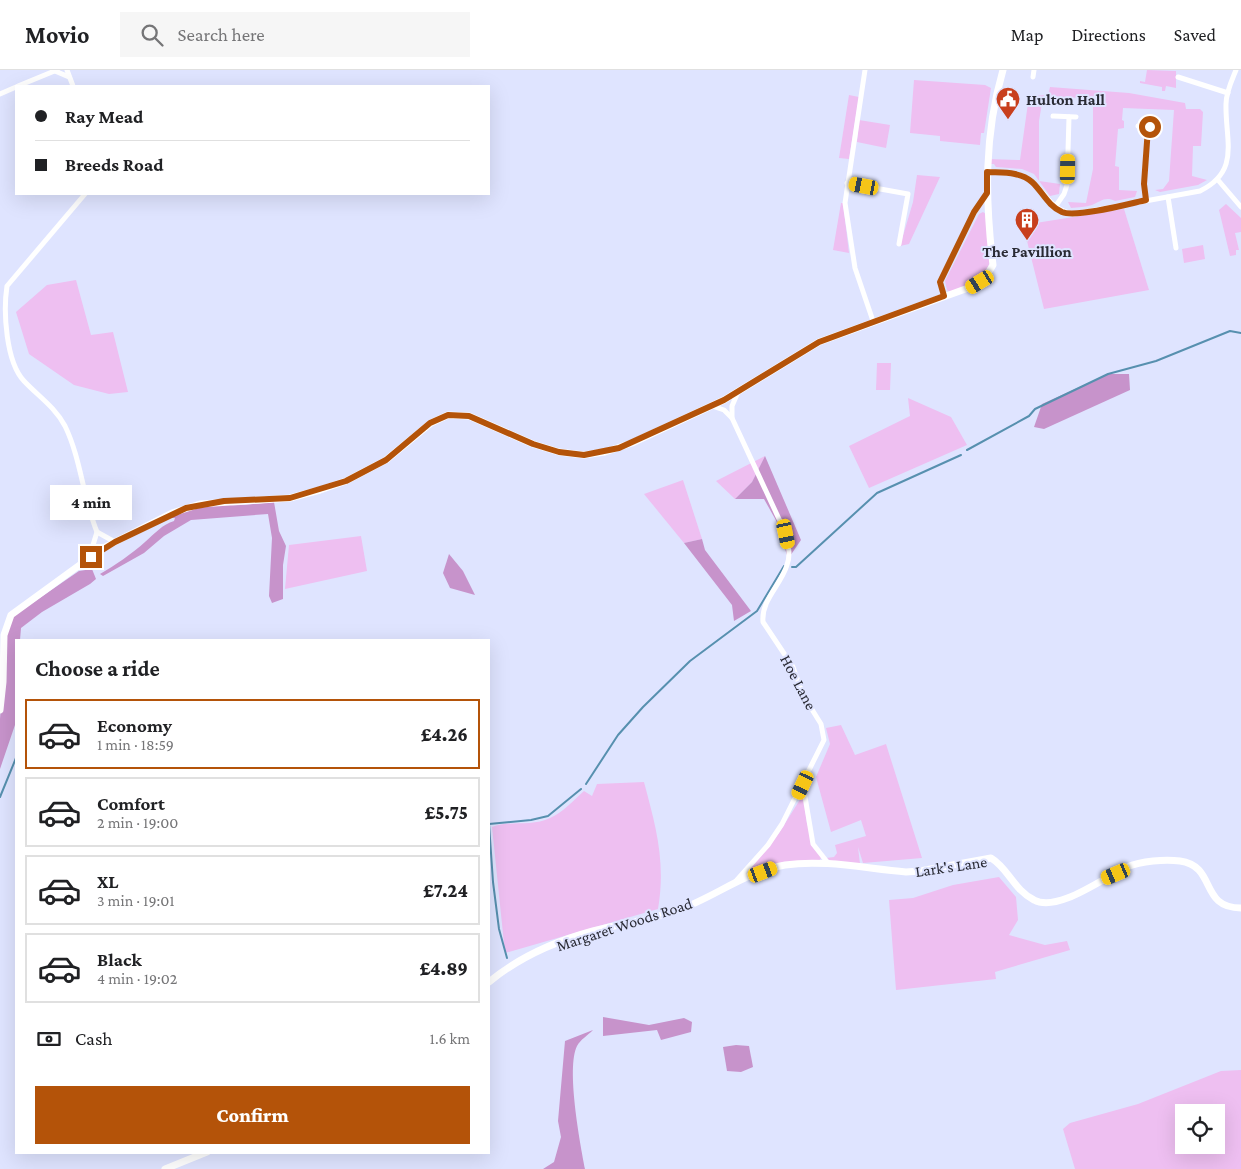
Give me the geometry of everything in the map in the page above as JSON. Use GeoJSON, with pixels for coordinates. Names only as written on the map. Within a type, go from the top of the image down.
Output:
{"type":"FeatureCollection","features":[{"type":"Feature","properties":{"kind":"street"},"geometry":{"type":"LineString","coordinates":[[22,85],[56,70],[69,77]]}},
{"type":"Feature","properties":{"kind":"street"},"geometry":{"type":"LineString","coordinates":[[67,70],[73,85]]}},
{"type":"Feature","properties":{"kind":"street"},"geometry":{"type":"LineString","coordinates":[[864,70],[846,182],[846,214],[855,268],[873,321]]}},
{"type":"Feature","properties":{"kind":"street"},"geometry":{"type":"LineString","coordinates":[[0,710],[3,682],[4,635],[11,615],[88,558],[115,542],[186,508],[224,501],[290,498],[346,481],[386,460],[430,423],[448,415],[469,416],[533,444],[559,452],[584,455],[619,448],[712,406],[813,345],[980,282],[993,265],[987,172],[993,110],[1003,70]]}},
{"type":"Feature","properties":{"kind":"street"},"geometry":{"type":"LineString","coordinates":[[1033,77],[1034,70]]}},
{"type":"Feature","properties":{"kind":"street"},"geometry":{"type":"LineString","coordinates":[[987,172],[1024,177],[1032,182],[1061,212],[1074,214],[1200,191],[1218,180],[1228,166],[1232,150],[1226,103],[1236,70]]}},
{"type":"Feature","properties":{"kind":"street"},"geometry":{"type":"LineString","coordinates":[[1178,78],[1228,93]]}},
{"type":"Feature","properties":{"kind":"street"},"geometry":{"type":"LineString","coordinates":[[0,94],[15,88]]}},
{"type":"Feature","properties":{"kind":"street"},"geometry":{"type":"LineString","coordinates":[[1053,116],[1076,118]]}},
{"type":"Feature","properties":{"kind":"street"},"geometry":{"type":"LineString","coordinates":[[1055,207],[1064,194],[1067,185],[1068,117]]}},
{"type":"Feature","properties":{"kind":"street"},"geometry":{"type":"LineString","coordinates":[[1138,126],[1149,128],[1144,184],[1146,200]]}},
{"type":"Feature","properties":{"kind":"street"},"geometry":{"type":"LineString","coordinates":[[1218,180],[1241,207]]}},
{"type":"Feature","properties":{"kind":"street"},"geometry":{"type":"LineString","coordinates":[[846,182],[908,194],[899,244]]}},
{"type":"Feature","properties":{"kind":"street"},"geometry":{"type":"LineString","coordinates":[[944,296],[940,282],[974,212],[987,193]]}},
{"type":"Feature","properties":{"kind":"street"},"geometry":{"type":"LineString","coordinates":[[83,195],[7,286],[5,297],[10,358],[24,381],[47,402],[65,425],[97,532],[88,558]]}},
{"type":"Feature","properties":{"kind":"street"},"geometry":{"type":"LineString","coordinates":[[1168,196],[1176,248]]}},
{"type":"Feature","properties":{"kind":"street"},"geometry":{"type":"LineString","coordinates":[[732,418],[732,406],[738,392]]}},
{"type":"Feature","properties":{"kind":"street"},"geometry":{"type":"LineString","coordinates":[[712,406],[724,410],[732,418]]}},
{"type":"Feature","properties":{"kind":"street","name":"Hoe Lane"},"geometry":{"type":"LineString","coordinates":[[732,418],[786,534],[789,550],[787,565],[762,615],[766,627],[793,667],[803,694],[822,730],[824,740],[822,748],[803,785],[768,846],[734,883]]}},
{"type":"Feature","properties":{"kind":"street"},"geometry":{"type":"LineString","coordinates":[[97,532],[115,542]]}},
{"type":"Feature","properties":{"kind":"street"},"geometry":{"type":"LineString","coordinates":[[803,785],[813,844],[830,865]]}},
{"type":"Feature","properties":{"kind":"street","name":"Lark's Lane"},"geometry":{"type":"LineString","coordinates":[[734,883],[779,866],[798,864],[920,871],[991,858],[997,861],[1024,894],[1042,903],[1074,895],[1134,865],[1180,861],[1200,870],[1216,901],[1228,906],[1241,908]]}},
{"type":"Feature","properties":{"kind":"street","name":"Margaret Woods Road"},"geometry":{"type":"LineString","coordinates":[[490,981],[524,958],[591,931],[681,909],[734,883]]}},
{"type":"Feature","properties":{"kind":"street"},"geometry":{"type":"LineString","coordinates":[[165,1169],[201,1154]]}},
{"type":"Feature","properties":{"kind":"shaded area"},"geometry":{"type":"Polygon","coordinates":[[[1147,70],[1176,71],[1176,88],[1166,86],[1165,91],[1162,91],[1162,87],[1140,83],[1140,81],[1145,82],[1147,70]]]}},
{"type":"Feature","properties":{"kind":"shaded area"},"geometry":{"type":"Polygon","coordinates":[[[914,80],[985,85],[991,88],[984,133],[981,133],[980,145],[940,141],[940,136],[910,133],[914,80]]]}},
{"type":"Feature","properties":{"kind":"shaded area"},"geometry":{"type":"Polygon","coordinates":[[[1050,87],[1129,93],[1185,103],[1186,109],[1200,109],[1203,112],[1201,146],[1193,146],[1192,176],[1207,180],[1198,185],[1160,192],[1155,190],[1163,189],[1169,181],[1174,110],[1123,108],[1122,120],[1124,121],[1124,128],[1118,129],[1115,166],[1119,167],[1119,190],[1137,191],[1135,197],[1115,201],[1105,199],[1090,206],[1071,208],[1068,202],[1086,203],[1093,169],[1093,98],[1043,97],[1039,121],[1039,181],[1034,174],[1022,169],[996,167],[994,164],[988,164],[988,159],[1020,160],[1029,96],[1048,95],[1050,87]]]}},
{"type":"Feature","properties":{"kind":"shaded area"},"geometry":{"type":"Polygon","coordinates":[[[849,95],[859,97],[849,159],[839,158],[849,95]]]}},
{"type":"Feature","properties":{"kind":"shaded area"},"geometry":{"type":"Polygon","coordinates":[[[859,120],[890,125],[886,148],[857,142],[859,120]]]}},
{"type":"Feature","properties":{"kind":"shaded area"},"geometry":{"type":"Polygon","coordinates":[[[917,175],[940,177],[909,244],[900,246],[913,202],[917,175]]]}},
{"type":"Feature","properties":{"kind":"shaded area"},"geometry":{"type":"Polygon","coordinates":[[[1039,181],[1060,184],[1059,194],[1050,196],[1039,181]]]}},
{"type":"Feature","properties":{"kind":"shaded area"},"geometry":{"type":"Polygon","coordinates":[[[841,203],[843,203],[849,253],[833,250],[841,203]]]}},
{"type":"Feature","properties":{"kind":"shaded area"},"geometry":{"type":"Polygon","coordinates":[[[1226,204],[1241,218],[1241,232],[1235,233],[1239,250],[1236,250],[1236,255],[1230,256],[1219,210],[1226,204]]]}},
{"type":"Feature","properties":{"kind":"shaded area"},"geometry":{"type":"Polygon","coordinates":[[[1124,209],[1149,290],[1044,309],[1023,225],[1124,209]]]}},
{"type":"Feature","properties":{"kind":"shaded area"},"geometry":{"type":"Polygon","coordinates":[[[983,212],[987,215],[991,261],[981,279],[950,292],[947,290],[945,281],[979,214],[983,212]]]}},
{"type":"Feature","properties":{"kind":"shaded area"},"geometry":{"type":"Polygon","coordinates":[[[1203,245],[1205,259],[1184,263],[1182,249],[1203,245]]]}},
{"type":"Feature","properties":{"kind":"shaded area"},"geometry":{"type":"Polygon","coordinates":[[[76,280],[91,335],[113,332],[128,392],[109,394],[74,385],[29,354],[16,312],[47,285],[76,280]]]}},
{"type":"Feature","properties":{"kind":"shaded area"},"geometry":{"type":"Polygon","coordinates":[[[877,363],[891,363],[890,390],[876,390],[877,363]]]}},
{"type":"Feature","properties":{"kind":"shaded area"},"geometry":{"type":"Polygon","coordinates":[[[1108,374],[1129,374],[1130,390],[1044,429],[1034,427],[1042,404],[1108,374]]]}},
{"type":"Feature","properties":{"kind":"shaded area"},"geometry":{"type":"Polygon","coordinates":[[[908,398],[951,417],[967,445],[869,488],[849,446],[910,416],[908,398]]]}},
{"type":"Feature","properties":{"kind":"shaded area"},"geometry":{"type":"Polygon","coordinates":[[[765,456],[752,482],[735,499],[716,481],[765,456]]]}},
{"type":"Feature","properties":{"kind":"shaded area"},"geometry":{"type":"Polygon","coordinates":[[[765,456],[801,540],[788,559],[778,524],[764,499],[735,499],[752,482],[765,456]]]}},
{"type":"Feature","properties":{"kind":"shaded area"},"geometry":{"type":"Polygon","coordinates":[[[683,480],[702,539],[684,543],[644,494],[683,480]]]}},
{"type":"Feature","properties":{"kind":"shaded area"},"geometry":{"type":"Polygon","coordinates":[[[274,502],[279,531],[286,546],[283,565],[283,599],[272,603],[269,596],[272,538],[268,514],[191,520],[164,536],[144,553],[103,576],[100,574],[129,555],[162,527],[174,521],[175,518],[168,518],[175,514],[190,508],[206,506],[274,502]]]}},
{"type":"Feature","properties":{"kind":"shaded area"},"geometry":{"type":"Polygon","coordinates":[[[361,536],[367,571],[285,589],[289,545],[361,536]]]}},
{"type":"Feature","properties":{"kind":"shaded area"},"geometry":{"type":"Polygon","coordinates":[[[702,539],[705,550],[751,611],[734,621],[732,605],[684,543],[702,539]]]}},
{"type":"Feature","properties":{"kind":"shaded area"},"geometry":{"type":"Polygon","coordinates":[[[449,554],[463,571],[475,595],[450,588],[443,573],[449,554]]]}},
{"type":"Feature","properties":{"kind":"shaded area"},"geometry":{"type":"Polygon","coordinates":[[[92,569],[96,579],[42,612],[21,628],[20,639],[15,639],[15,725],[0,769],[0,719],[6,638],[12,617],[79,571],[92,569]]]}},
{"type":"Feature","properties":{"kind":"shaded area"},"geometry":{"type":"Polygon","coordinates":[[[841,725],[855,755],[886,744],[922,858],[863,863],[858,847],[860,864],[831,861],[826,858],[834,857],[837,853],[835,845],[866,836],[861,820],[831,832],[816,777],[830,744],[826,728],[841,725]]]}},
{"type":"Feature","properties":{"kind":"shaded area"},"geometry":{"type":"Polygon","coordinates":[[[644,782],[656,830],[660,860],[661,876],[658,909],[505,953],[492,827],[543,821],[563,810],[584,791],[592,796],[597,784],[644,782]]]}},
{"type":"Feature","properties":{"kind":"shaded area"},"geometry":{"type":"Polygon","coordinates":[[[801,798],[804,800],[807,824],[821,858],[819,861],[749,874],[748,871],[779,833],[801,798]]]}},
{"type":"Feature","properties":{"kind":"shaded area"},"geometry":{"type":"Polygon","coordinates":[[[999,877],[1016,897],[1018,920],[1009,935],[1045,945],[1067,941],[1070,950],[995,972],[996,979],[896,990],[889,900],[913,898],[953,885],[999,877]]]}},
{"type":"Feature","properties":{"kind":"shaded area"},"geometry":{"type":"Polygon","coordinates":[[[603,1017],[649,1025],[684,1018],[692,1022],[691,1032],[661,1040],[657,1030],[603,1036],[603,1017]]]}},
{"type":"Feature","properties":{"kind":"shaded area"},"geometry":{"type":"Polygon","coordinates":[[[593,1030],[577,1046],[573,1071],[575,1106],[585,1169],[543,1169],[554,1162],[561,1137],[558,1121],[565,1041],[593,1030]]]}},
{"type":"Feature","properties":{"kind":"shaded area"},"geometry":{"type":"Polygon","coordinates":[[[749,1046],[753,1067],[741,1072],[727,1071],[723,1047],[749,1046]]]}},
{"type":"Feature","properties":{"kind":"shaded area"},"geometry":{"type":"Polygon","coordinates":[[[1241,1070],[1241,1169],[1075,1169],[1063,1129],[1070,1123],[1138,1104],[1221,1071],[1241,1070]]]}},
{"type":"Feature","properties":{"kind":"waterway"},"geometry":{"type":"LineString","coordinates":[[967,450],[1029,416],[1035,409],[1108,374],[1156,361],[1230,331],[1241,333]]}},
{"type":"Feature","properties":{"kind":"waterway"},"geometry":{"type":"LineString","coordinates":[[792,567],[796,567],[877,493],[961,455]]}},
{"type":"Feature","properties":{"kind":"waterway"},"geometry":{"type":"LineString","coordinates":[[586,784],[618,735],[643,707],[690,661],[757,611],[784,566]]}},
{"type":"Feature","properties":{"kind":"waterway"},"geometry":{"type":"LineString","coordinates":[[0,797],[15,760]]}},
{"type":"Feature","properties":{"kind":"waterway"},"geometry":{"type":"LineString","coordinates":[[490,824],[531,820],[548,816],[581,789]]}},
{"type":"Feature","properties":{"kind":"waterway"},"geometry":{"type":"LineString","coordinates":[[490,838],[499,929],[507,958]]}},
{"type":"Feature","properties":{"kind":"place","name":"Hulton Hall"},"geometry":{"type":"Point","coordinates":[1008,120]}},
{"type":"Feature","properties":{"kind":"place","name":"The Pavillion"},"geometry":{"type":"Point","coordinates":[1027,241]}},
{"type":"Feature","properties":{"kind":"route"},"geometry":{"type":"LineString","coordinates":[[91,557],[103,548],[172,513],[186,508],[224,501],[290,498],[346,481],[386,460],[420,434],[430,423],[448,415],[469,416],[533,444],[572,454],[596,454],[632,443],[724,400],[819,342],[944,296],[940,282],[974,212],[987,193],[987,172],[1015,174],[1024,177],[1032,182],[1048,202],[1061,212],[1074,214],[1146,200],[1144,184],[1148,128],[1150,127]]}}]}
